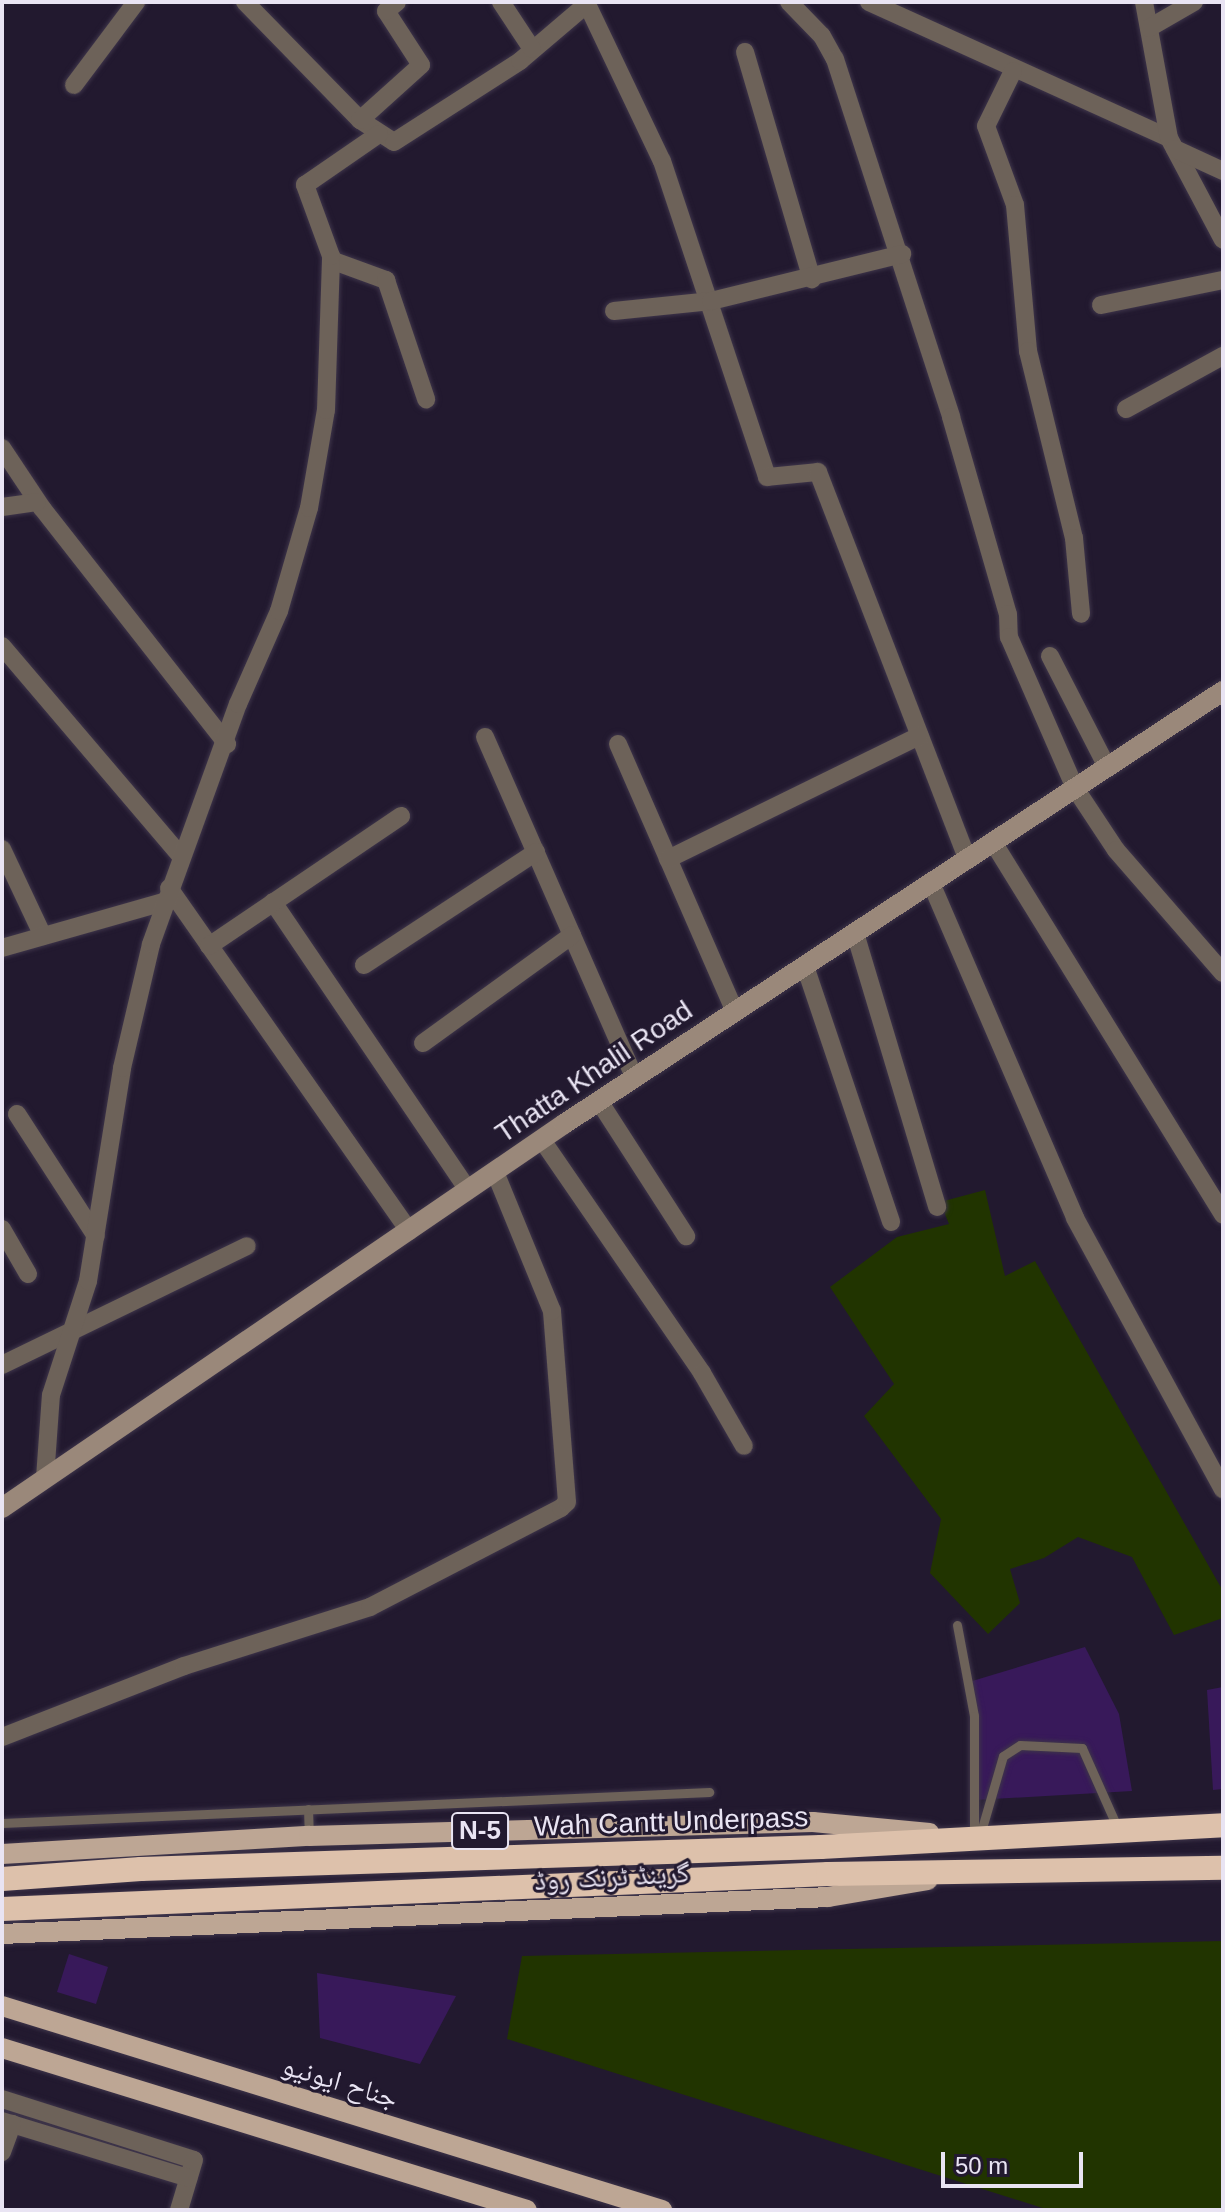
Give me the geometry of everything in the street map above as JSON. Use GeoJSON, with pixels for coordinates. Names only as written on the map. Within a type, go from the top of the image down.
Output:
{"type":"FeatureCollection","features":[{"type":"Feature","properties":{"kind":"highway","name":"گرینڈ ٹرنک روڈ"},"geometry":{"type":"LineString","coordinates":[[971,1836],[1223,1825]]}},
{"type":"Feature","properties":{"kind":"highway","name":"Wah Cantt Underpass"},"geometry":{"type":"LineString","coordinates":[[2,1879],[141,1869],[821,1847],[971,1836]]}},
{"type":"Feature","properties":{"kind":"highway","name":"گرینڈ ٹرنک روڈ"},"geometry":{"type":"LineString","coordinates":[[956,1876],[1223,1868]]}},
{"type":"Feature","properties":{"kind":"highway","name":"Wah Cantt Underpass"},"geometry":{"type":"LineString","coordinates":[[2,1909],[828,1874],[956,1876]]}},
{"type":"Feature","properties":{"kind":"main road","name":"گرینڈ ٹرنک روڈ"},"geometry":{"type":"LineString","coordinates":[[2,1854],[309,1836],[813,1822],[971,1836]]}},
{"type":"Feature","properties":{"kind":"main road","name":"گرینڈ ٹرنک روڈ"},"geometry":{"type":"LineString","coordinates":[[2,1934],[828,1897],[956,1876]]}},
{"type":"Feature","properties":{"kind":"main road","name":"جناح ایونیو"},"geometry":{"type":"LineString","coordinates":[[2,2006],[662,2210]]}},
{"type":"Feature","properties":{"kind":"main road"},"geometry":{"type":"LineString","coordinates":[[2,2048],[527,2210]]}},
{"type":"Feature","properties":{"kind":"street"},"geometry":{"type":"LineString","coordinates":[[74,85],[136,2]]}},
{"type":"Feature","properties":{"kind":"street"},"geometry":{"type":"LineString","coordinates":[[245,2],[360,120],[394,142],[532,49],[586,3],[662,161],[767,477],[818,472],[967,859]]}},
{"type":"Feature","properties":{"kind":"street"},"geometry":{"type":"LineString","coordinates":[[360,120],[421,65],[386,11],[397,2]]}},
{"type":"Feature","properties":{"kind":"street"},"geometry":{"type":"LineString","coordinates":[[501,2],[532,49]]}},
{"type":"Feature","properties":{"kind":"street"},"geometry":{"type":"LineString","coordinates":[[789,2],[822,36],[835,59],[902,254],[1008,614],[1009,637],[1075,788],[1116,850],[1223,973]]}},
{"type":"Feature","properties":{"kind":"street"},"geometry":{"type":"LineString","coordinates":[[869,2],[1172,143],[1223,171]]}},
{"type":"Feature","properties":{"kind":"street"},"geometry":{"type":"LineString","coordinates":[[1144,2],[1172,143],[1223,240]]}},
{"type":"Feature","properties":{"kind":"street"},"geometry":{"type":"LineString","coordinates":[[1149,28],[1194,2]]}},
{"type":"Feature","properties":{"kind":"street"},"geometry":{"type":"LineString","coordinates":[[745,52],[812,279]]}},
{"type":"Feature","properties":{"kind":"street"},"geometry":{"type":"LineString","coordinates":[[1013,71],[986,126],[1015,205],[1028,351],[1074,538],[1081,614]]}},
{"type":"Feature","properties":{"kind":"street"},"geometry":{"type":"LineString","coordinates":[[45,1478],[51,1395],[72,1331],[96,1236],[122,1068],[167,895],[180,855],[227,744],[238,704],[279,611],[309,508],[326,410],[331,260],[305,185],[379,134]]}},
{"type":"Feature","properties":{"kind":"street"},"geometry":{"type":"LineString","coordinates":[[614,311],[711,301],[812,279],[902,254]]}},
{"type":"Feature","properties":{"kind":"street"},"geometry":{"type":"LineString","coordinates":[[331,260],[386,280],[426,399]]}},
{"type":"Feature","properties":{"kind":"street"},"geometry":{"type":"LineString","coordinates":[[1101,305],[1223,280]]}},
{"type":"Feature","properties":{"kind":"street"},"geometry":{"type":"LineString","coordinates":[[1126,409],[1223,356]]}},
{"type":"Feature","properties":{"kind":"street"},"geometry":{"type":"LineString","coordinates":[[2,448],[37,502],[227,744]]}},
{"type":"Feature","properties":{"kind":"street"},"geometry":{"type":"LineString","coordinates":[[2,507],[37,502]]}},
{"type":"Feature","properties":{"kind":"street"},"geometry":{"type":"LineString","coordinates":[[2,646],[180,855]]}},
{"type":"Feature","properties":{"kind":"street"},"geometry":{"type":"LineString","coordinates":[[1050,656],[1107,767]]}},
{"type":"Feature","properties":{"kind":"street","name":"Thatta Khalil Road"},"geometry":{"type":"LineString","coordinates":[[2,1508],[599,1101],[1223,691]]}},
{"type":"Feature","properties":{"kind":"street"},"geometry":{"type":"LineString","coordinates":[[668,859],[919,736]]}},
{"type":"Feature","properties":{"kind":"street"},"geometry":{"type":"LineString","coordinates":[[485,737],[635,1078]]}},
{"type":"Feature","properties":{"kind":"street"},"geometry":{"type":"LineString","coordinates":[[618,744],[735,1012]]}},
{"type":"Feature","properties":{"kind":"street"},"geometry":{"type":"LineString","coordinates":[[209,946],[401,816]]}},
{"type":"Feature","properties":{"kind":"street"},"geometry":{"type":"LineString","coordinates":[[993,842],[1223,1215]]}},
{"type":"Feature","properties":{"kind":"street"},"geometry":{"type":"LineString","coordinates":[[2,849],[43,936]]}},
{"type":"Feature","properties":{"kind":"street"},"geometry":{"type":"LineString","coordinates":[[364,965],[536,852]]}},
{"type":"Feature","properties":{"kind":"street"},"geometry":{"type":"LineString","coordinates":[[931,883],[1075,1218],[1223,1489]]}},
{"type":"Feature","properties":{"kind":"street"},"geometry":{"type":"LineString","coordinates":[[2,948],[167,895]]}},
{"type":"Feature","properties":{"kind":"street"},"geometry":{"type":"LineString","coordinates":[[167,895],[209,946],[409,1231]]}},
{"type":"Feature","properties":{"kind":"street"},"geometry":{"type":"LineString","coordinates":[[273,902],[468,1190]]}},
{"type":"Feature","properties":{"kind":"street"},"geometry":{"type":"LineString","coordinates":[[855,933],[937,1207]]}},
{"type":"Feature","properties":{"kind":"street"},"geometry":{"type":"LineString","coordinates":[[423,1043],[572,935]]}},
{"type":"Feature","properties":{"kind":"street"},"geometry":{"type":"LineString","coordinates":[[805,966],[891,1222]]}},
{"type":"Feature","properties":{"kind":"street"},"geometry":{"type":"LineString","coordinates":[[599,1101],[686,1236]]}},
{"type":"Feature","properties":{"kind":"street"},"geometry":{"type":"LineString","coordinates":[[17,1114],[96,1236]]}},
{"type":"Feature","properties":{"kind":"street"},"geometry":{"type":"LineString","coordinates":[[542,1140],[702,1373],[744,1446]]}},
{"type":"Feature","properties":{"kind":"street"},"geometry":{"type":"LineString","coordinates":[[2,1737],[184,1666],[370,1607],[561,1508],[567,1502],[552,1311],[495,1172]]}},
{"type":"Feature","properties":{"kind":"street"},"geometry":{"type":"LineString","coordinates":[[2,1229],[28,1274]]}},
{"type":"Feature","properties":{"kind":"street"},"geometry":{"type":"LineString","coordinates":[[2,1365],[247,1246]]}},
{"type":"Feature","properties":{"kind":"street"},"geometry":{"type":"LineString","coordinates":[[2,2099],[194,2160],[179,2210]]}},
{"type":"Feature","properties":{"kind":"street"},"geometry":{"type":"LineString","coordinates":[[2,2152],[7,2123],[188,2178]]}},
{"type":"Feature","properties":{"kind":"lane"},"geometry":{"type":"LineString","coordinates":[[957,1625],[974,1716],[971,1836]]}},
{"type":"Feature","properties":{"kind":"lane"},"geometry":{"type":"LineString","coordinates":[[971,1836],[1003,1756],[1020,1745],[1082,1748],[1119,1830]]}},
{"type":"Feature","properties":{"kind":"lane"},"geometry":{"type":"LineString","coordinates":[[2,1823],[709,1792]]}},
{"type":"Feature","properties":{"kind":"lane"},"geometry":{"type":"LineString","coordinates":[[308,1809],[309,1836]]}},
{"type":"Feature","properties":{"kind":"green space"},"geometry":{"type":"Polygon","coordinates":[[[985,1190],[1005,1276],[1035,1261],[1223,1591],[1223,1618],[1174,1635],[1132,1557],[1078,1537],[1044,1558],[1010,1569],[1020,1603],[988,1634],[930,1573],[941,1519],[864,1416],[894,1384],[830,1287],[897,1237],[949,1224],[940,1202],[985,1190]]]}},
{"type":"Feature","properties":{"kind":"green space"},"geometry":{"type":"Polygon","coordinates":[[[1223,1941],[1223,2210],[1049,2210],[507,2039],[522,1956],[1223,1941]]]}},
{"type":"Feature","properties":{"kind":"building"},"geometry":{"type":"Polygon","coordinates":[[[1085,1647],[1119,1714],[1132,1791],[975,1800],[969,1682],[1085,1647]]]}},
{"type":"Feature","properties":{"kind":"building"},"geometry":{"type":"Polygon","coordinates":[[[1223,1687],[1223,1789],[1213,1790],[1207,1690],[1223,1687]]]}},
{"type":"Feature","properties":{"kind":"building"},"geometry":{"type":"Polygon","coordinates":[[[69,1954],[108,1967],[96,2004],[57,1992],[69,1954]]]}},
{"type":"Feature","properties":{"kind":"building"},"geometry":{"type":"Polygon","coordinates":[[[317,1973],[456,1996],[420,2064],[320,2038],[317,1973]]]}}]}
